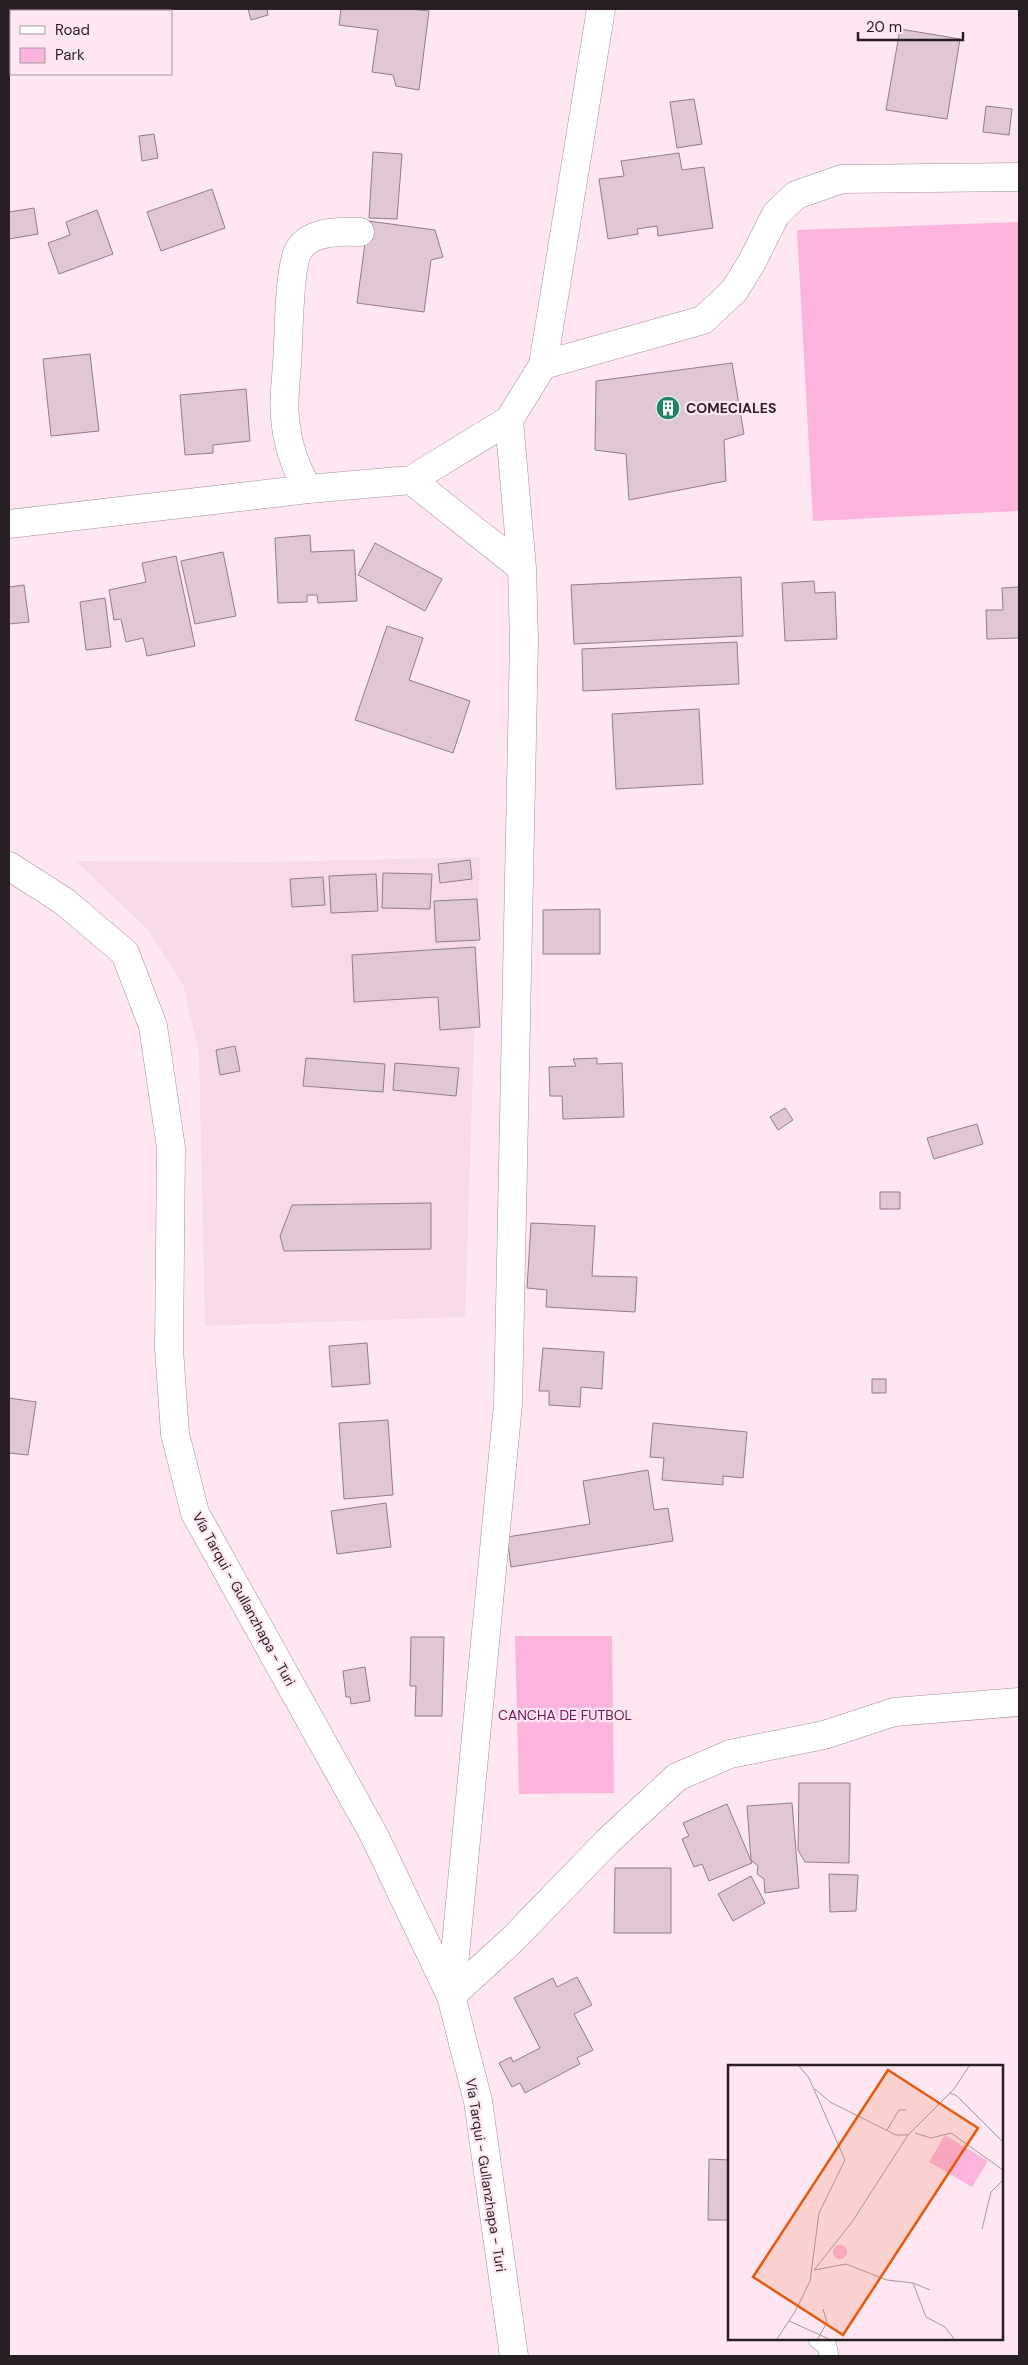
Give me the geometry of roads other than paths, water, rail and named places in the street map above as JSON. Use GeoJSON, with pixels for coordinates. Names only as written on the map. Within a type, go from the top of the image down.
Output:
{"type":"FeatureCollection","features":[{"type":"Feature","properties":{"kind":"street"},"geometry":{"type":"LineString","coordinates":[[9,524],[308,489],[410,480],[509,420],[543,365],[601,9]]}},
{"type":"Feature","properties":{"kind":"street"},"geometry":{"type":"LineString","coordinates":[[543,365],[703,320],[734,291],[752,262],[776,214],[796,195],[842,179],[1019,177]]}},
{"type":"Feature","properties":{"kind":"street"},"geometry":{"type":"LineString","coordinates":[[308,489],[296,467],[284,417],[288,316],[295,264],[299,248],[314,237],[331,233],[360,232]]}},
{"type":"Feature","properties":{"kind":"street"},"geometry":{"type":"LineString","coordinates":[[451,1996],[508,1404],[523,651],[522,568],[509,420]]}},
{"type":"Feature","properties":{"kind":"street"},"geometry":{"type":"LineString","coordinates":[[410,480],[522,568]]}},
{"type":"Feature","properties":{"kind":"street","name":"Vía Tarqui - Gullanzhapa - Turi"},"geometry":{"type":"LineString","coordinates":[[9,866],[65,902],[126,953],[153,1026],[171,1148],[169,1349],[175,1434],[195,1513],[374,1835],[451,1996],[478,2101],[514,2356]]}},
{"type":"Feature","properties":{"kind":"street"},"geometry":{"type":"LineString","coordinates":[[451,1996],[512,1940],[608,1841],[676,1777],[730,1754],[824,1735],[894,1712],[1019,1702]]}},
{"type":"Feature","properties":{"kind":"lane"},"geometry":{"type":"LineString","coordinates":[[819,2340],[826,2346],[829,2356]]}},
{"type":"Feature","properties":{"kind":"place","name":"COMECIALES"},"geometry":{"type":"Point","coordinates":[668,408]}},
{"type":"Feature","properties":{"kind":"park label","name":"CANCHA DE FUTBOL"},"geometry":{"type":"Point","coordinates":[565,1715]}}]}
